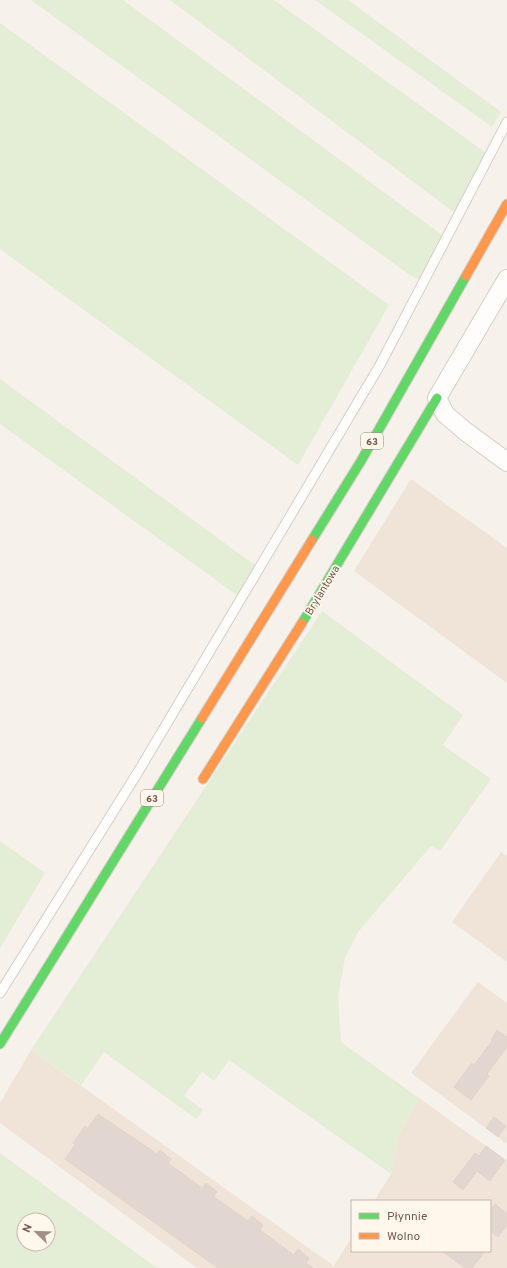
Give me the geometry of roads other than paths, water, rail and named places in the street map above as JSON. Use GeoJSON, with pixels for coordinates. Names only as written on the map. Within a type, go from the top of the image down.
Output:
{"type":"FeatureCollection","features":[{"type":"Feature","properties":{"kind":"main road","name":"63"},"geometry":{"type":"LineString","coordinates":[[0,1044],[361,461],[507,204]]}},
{"type":"Feature","properties":{"kind":"main road","name":"Brylantowa"},"geometry":{"type":"LineString","coordinates":[[203,779],[305,619],[437,398]]}},
{"type":"Feature","properties":{"kind":"street","name":"Brylantowa"},"geometry":{"type":"LineString","coordinates":[[437,398],[507,279]]}},
{"type":"Feature","properties":{"kind":"street"},"geometry":{"type":"LineString","coordinates":[[437,398],[445,414],[507,462]]}},
{"type":"Feature","properties":{"kind":"lane"},"geometry":{"type":"LineString","coordinates":[[0,993],[138,772],[380,365],[507,122]]}}]}
